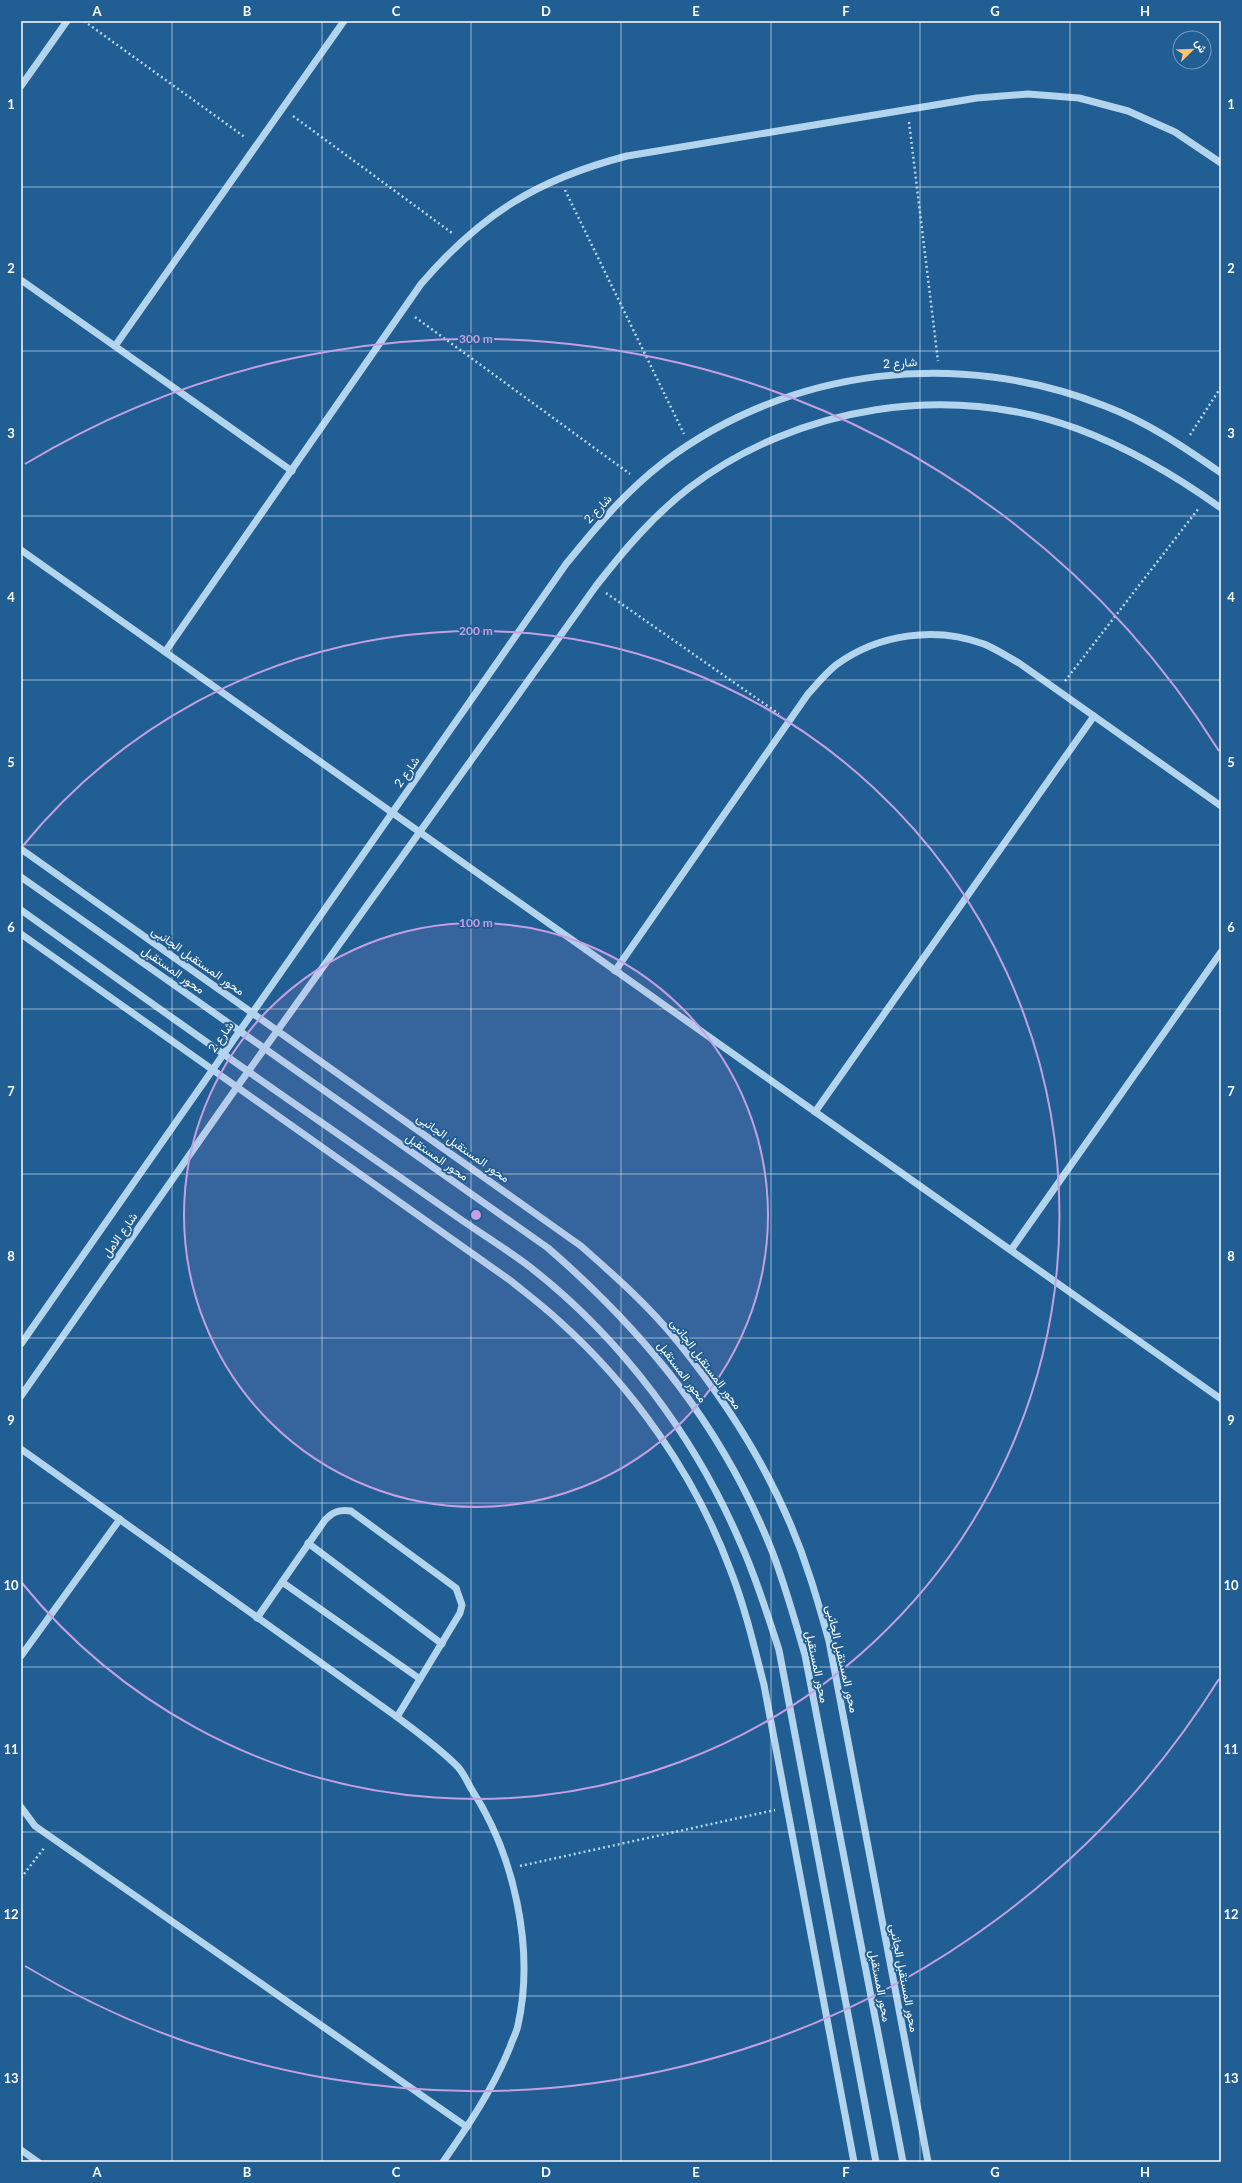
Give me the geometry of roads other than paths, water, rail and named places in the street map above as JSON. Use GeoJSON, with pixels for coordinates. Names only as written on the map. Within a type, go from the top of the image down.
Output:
{"type":"FeatureCollection","features":[{"type":"Feature","properties":{"kind":"street"},"geometry":{"type":"LineString","coordinates":[[21,86],[67,21]]}},
{"type":"Feature","properties":{"kind":"street"},"geometry":{"type":"LineString","coordinates":[[115,346],[344,21]]}},
{"type":"Feature","properties":{"kind":"street"},"geometry":{"type":"LineString","coordinates":[[165,652],[292,471],[403,308],[436,267],[462,240],[508,205],[559,177],[593,165],[627,156],[977,98],[1028,94],[1079,98],[1128,110],[1175,132],[1221,163]]}},
{"type":"Feature","properties":{"kind":"street"},"geometry":{"type":"LineString","coordinates":[[21,280],[292,471]]}},
{"type":"Feature","properties":{"kind":"street","name":"شارع 2"},"geometry":{"type":"LineString","coordinates":[[212,1069],[566,564],[601,520],[640,482],[689,445],[727,423],[767,404],[809,390],[852,380],[895,374],[939,372],[982,374],[1024,381],[1066,392],[1107,406],[1139,421],[1183,446],[1221,473]]}},
{"type":"Feature","properties":{"kind":"street"},"geometry":{"type":"LineString","coordinates":[[237,1086],[623,550],[655,517],[690,488],[727,463],[767,442],[809,426],[853,414],[898,407],[943,405],[988,408],[1033,416],[1077,428],[1119,445],[1158,467],[1221,508]]}},
{"type":"Feature","properties":{"kind":"street"},"geometry":{"type":"LineString","coordinates":[[21,550],[1221,1399]]}},
{"type":"Feature","properties":{"kind":"street"},"geometry":{"type":"LineString","coordinates":[[615,971],[808,694],[836,666],[869,646],[907,635],[947,634],[984,644],[1019,663],[1221,806]]}},
{"type":"Feature","properties":{"kind":"street"},"geometry":{"type":"LineString","coordinates":[[815,1112],[1094,716]]}},
{"type":"Feature","properties":{"kind":"street","name":"محور المستقبل الجانبى"},"geometry":{"type":"LineString","coordinates":[[21,849],[581,1246],[632,1291],[677,1341],[718,1395],[754,1453],[785,1513],[804,1562],[829,1641],[928,2162]]}},
{"type":"Feature","properties":{"kind":"street","name":"محور المستقبل"},"geometry":{"type":"LineString","coordinates":[[21,877],[548,1248],[589,1284],[628,1322],[663,1363],[696,1407],[724,1453],[750,1501],[772,1551],[790,1602],[805,1654],[903,2162]]}},
{"type":"Feature","properties":{"kind":"street"},"geometry":{"type":"LineString","coordinates":[[21,910],[223,1054],[530,1267],[574,1305],[614,1347],[651,1391],[685,1439],[714,1488],[740,1540],[762,1594],[779,1650],[876,2162]]}},
{"type":"Feature","properties":{"kind":"street"},"geometry":{"type":"LineString","coordinates":[[21,934],[511,1281],[558,1320],[602,1363],[641,1410],[675,1460],[705,1513],[730,1568],[750,1626],[787,1807],[854,2162]]}},
{"type":"Feature","properties":{"kind":"street"},"geometry":{"type":"LineString","coordinates":[[1011,1250],[1221,952]]}},
{"type":"Feature","properties":{"kind":"street","name":"شارع الامل"},"geometry":{"type":"LineString","coordinates":[[21,1344],[212,1069]]}},
{"type":"Feature","properties":{"kind":"street","name":"شارع الامل"},"geometry":{"type":"LineString","coordinates":[[21,1396],[237,1086]]}},
{"type":"Feature","properties":{"kind":"street"},"geometry":{"type":"LineString","coordinates":[[21,1449],[397,1717],[457,1765],[482,1804],[501,1845],[514,1889],[522,1934],[523,1980],[518,2026],[499,2073],[467,2127],[443,2162]]}},
{"type":"Feature","properties":{"kind":"street"},"geometry":{"type":"LineString","coordinates":[[257,1618],[331,1513],[338,1510],[351,1512],[456,1588],[460,1595],[461,1609],[442,1644],[397,1717]]}},
{"type":"Feature","properties":{"kind":"street"},"geometry":{"type":"LineString","coordinates":[[21,1656],[120,1519]]}},
{"type":"Feature","properties":{"kind":"street"},"geometry":{"type":"LineString","coordinates":[[308,1544],[442,1644]]}},
{"type":"Feature","properties":{"kind":"street"},"geometry":{"type":"LineString","coordinates":[[282,1582],[420,1679]]}},
{"type":"Feature","properties":{"kind":"street"},"geometry":{"type":"LineString","coordinates":[[21,1807],[35,1826],[51,1838],[467,2127]]}},
{"type":"Feature","properties":{"kind":"street"},"geometry":{"type":"LineString","coordinates":[[21,2150],[38,2162]]}}]}
